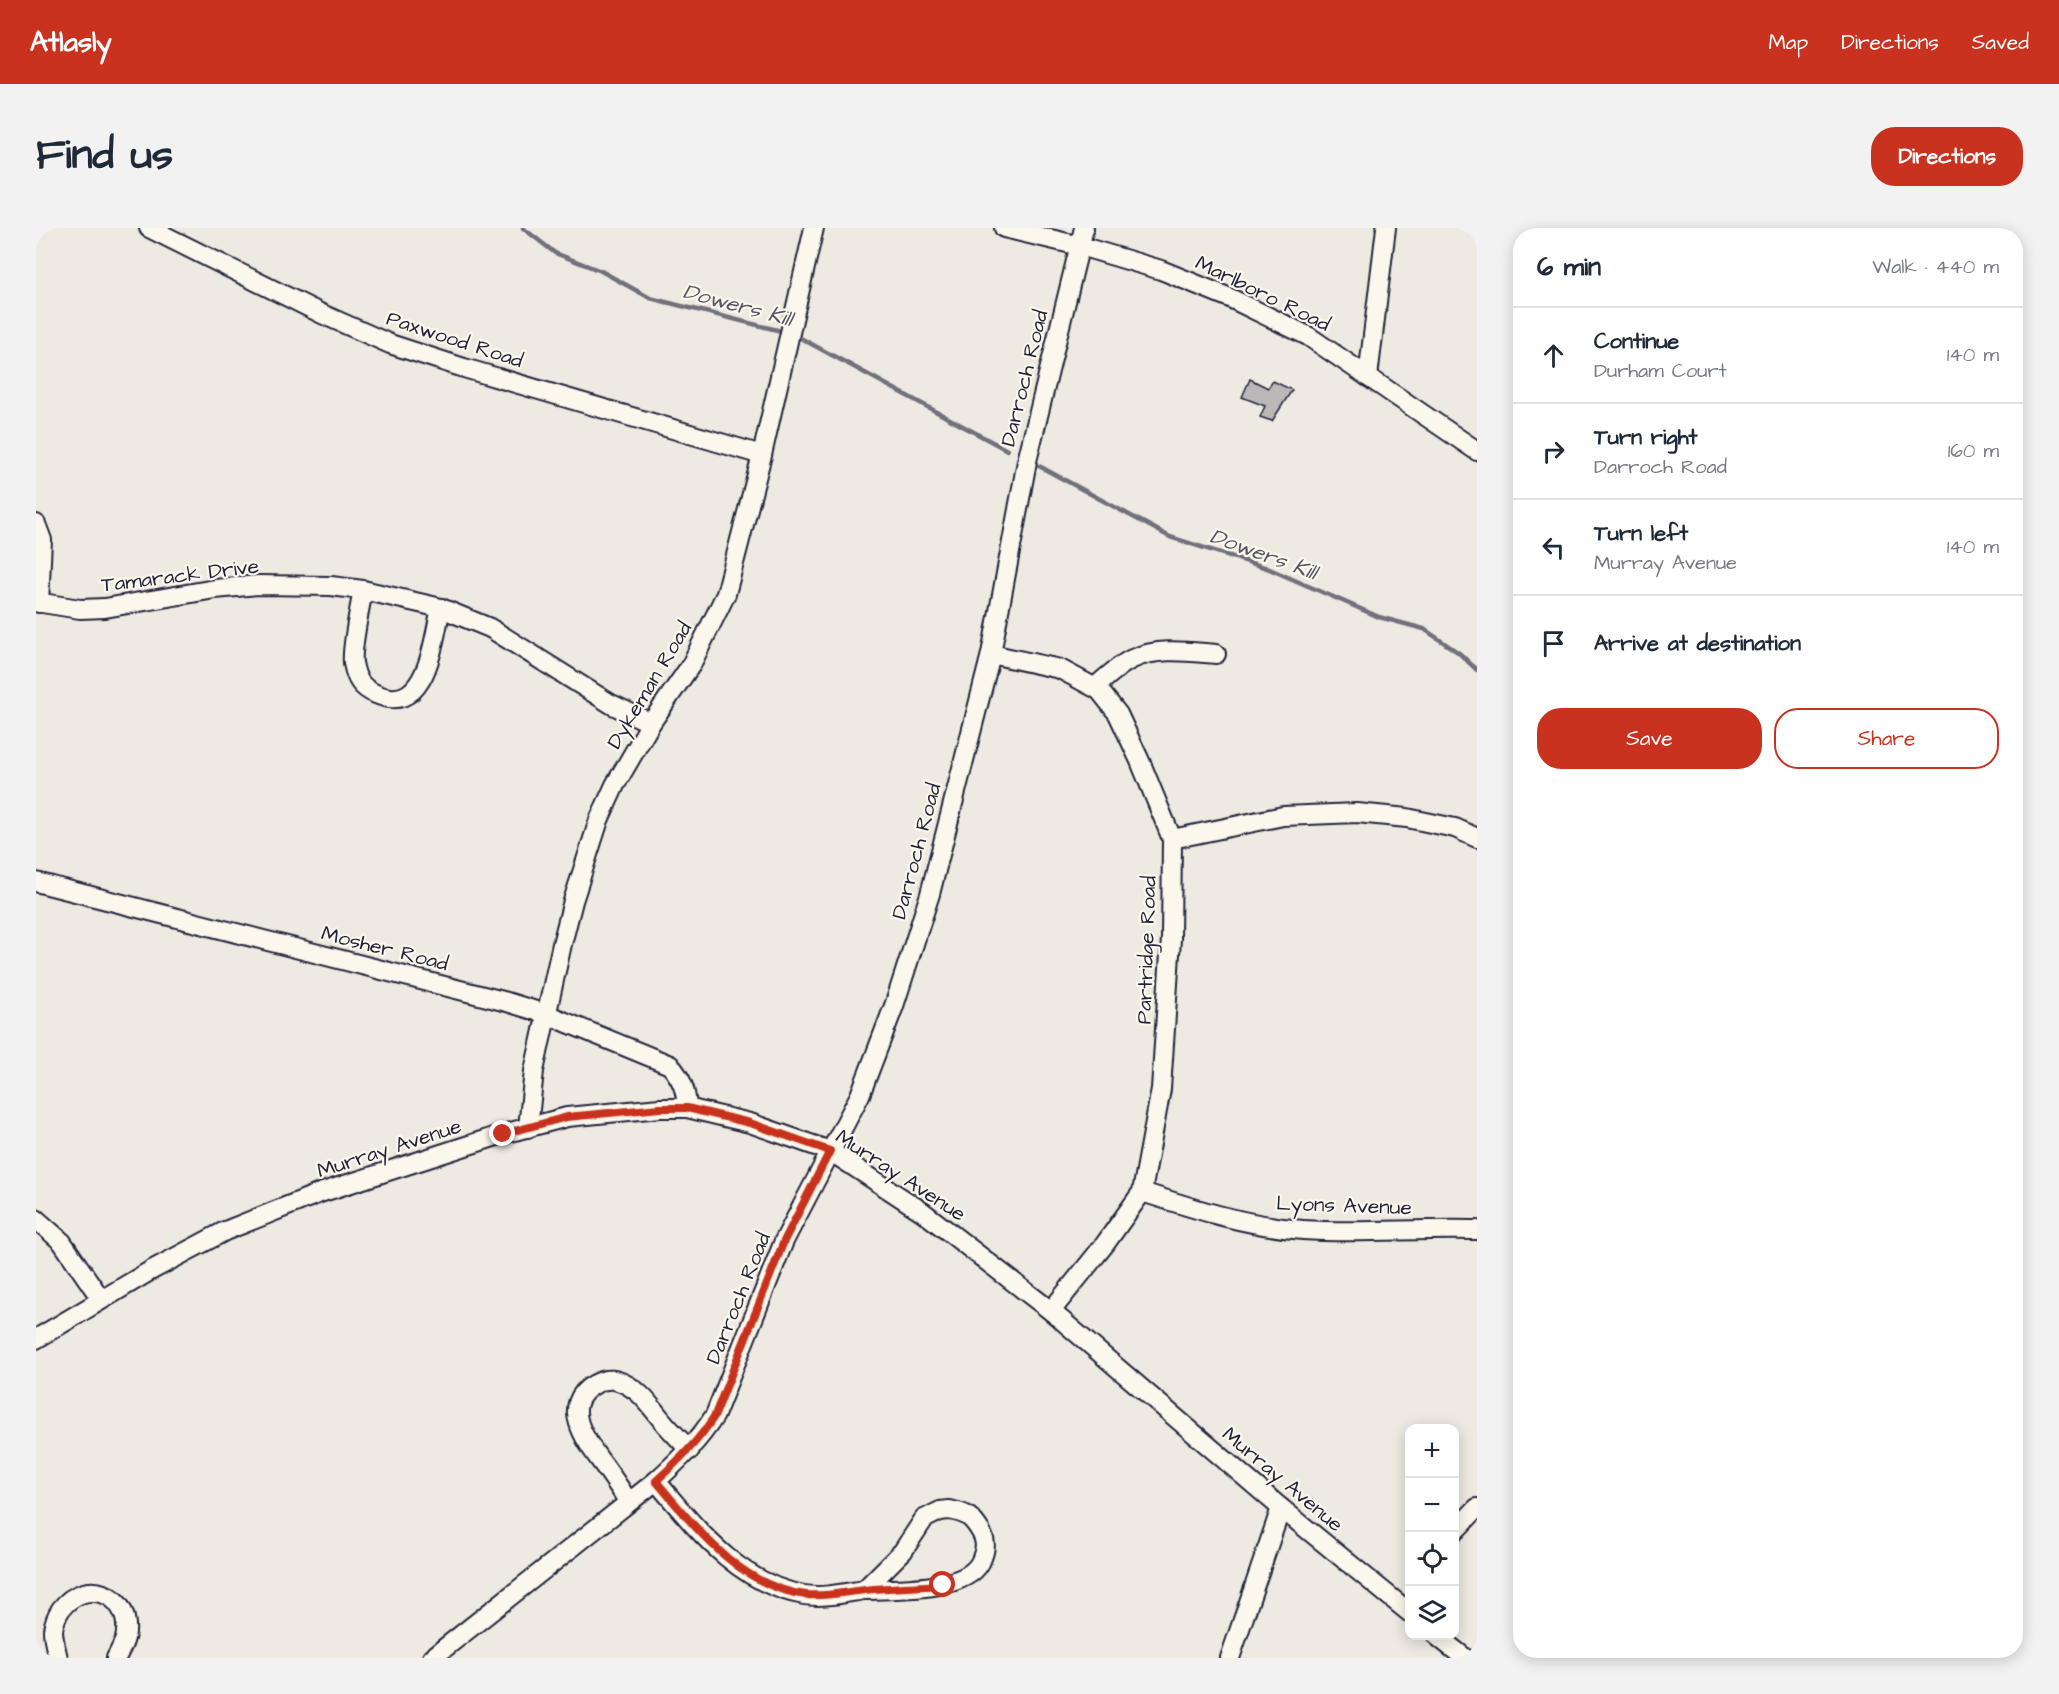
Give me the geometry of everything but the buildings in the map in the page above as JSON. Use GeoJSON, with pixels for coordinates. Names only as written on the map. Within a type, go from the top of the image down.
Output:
{"type":"FeatureCollection","features":[{"type":"Feature","properties":{"kind":"street","name":"Paxwood Road"},"geometry":{"type":"LineString","coordinates":[[149,228],[322,314],[390,344],[476,372],[762,455]]}},
{"type":"Feature","properties":{"kind":"street","name":"Dykeman Road"},"geometry":{"type":"LineString","coordinates":[[528,1128],[534,1071],[546,1014],[573,901],[599,820],[615,785],[651,723],[691,666],[726,594],[762,455],[814,228]]}},
{"type":"Feature","properties":{"kind":"street","name":"Marlboro Road"},"geometry":{"type":"LineString","coordinates":[[1004,228],[1082,237],[1230,298],[1308,336],[1477,451]]}},
{"type":"Feature","properties":{"kind":"street"},"geometry":{"type":"LineString","coordinates":[[1368,377],[1386,228]]}},
{"type":"Feature","properties":{"kind":"street","name":"Darroch Road"},"geometry":{"type":"LineString","coordinates":[[432,1658],[656,1481],[690,1450],[715,1415],[784,1241],[860,1095],[894,1006],[930,894],[991,654],[1027,461],[1082,237]]}},
{"type":"Feature","properties":{"kind":"street","name":"Tamarack Drive"},"geometry":{"type":"LineString","coordinates":[[36,524],[42,540],[37,602],[81,609],[105,608],[215,589],[258,585],[332,586],[363,590],[441,608],[490,627],[611,704],[651,723]]}},
{"type":"Feature","properties":{"kind":"street"},"geometry":{"type":"LineString","coordinates":[[363,590],[353,663],[360,685],[365,690],[384,698],[402,698],[419,684],[428,662],[441,608]]}},
{"type":"Feature","properties":{"kind":"street"},"geometry":{"type":"LineString","coordinates":[[1095,687],[1130,659],[1149,653],[1170,651],[1216,654]]}},
{"type":"Feature","properties":{"kind":"street","name":"Partridge Road"},"geometry":{"type":"LineString","coordinates":[[991,654],[1060,669],[1099,690],[1118,714],[1172,839],[1171,939],[1161,1089],[1142,1192],[1105,1244],[1050,1311]]}},
{"type":"Feature","properties":{"kind":"street"},"geometry":{"type":"LineString","coordinates":[[1172,839],[1284,816],[1357,813],[1407,818],[1455,828],[1477,838]]}},
{"type":"Feature","properties":{"kind":"street","name":"Mosher Road"},"geometry":{"type":"LineString","coordinates":[[36,882],[496,999],[546,1014],[670,1065],[686,1089],[687,1108]]}},
{"type":"Feature","properties":{"kind":"street","name":"Murray Avenue"},"geometry":{"type":"LineString","coordinates":[[36,1339],[102,1299],[225,1231],[320,1193],[567,1117],[660,1108],[687,1108],[750,1123],[830,1151],[923,1212],[1050,1311],[1281,1508],[1404,1608]]}},
{"type":"Feature","properties":{"kind":"street","name":"Lyons Avenue"},"geometry":{"type":"LineString","coordinates":[[1142,1192],[1227,1218],[1301,1230],[1348,1232],[1477,1230]]}},
{"type":"Feature","properties":{"kind":"street"},"geometry":{"type":"LineString","coordinates":[[36,1220],[62,1242],[102,1299]]}},
{"type":"Feature","properties":{"kind":"street"},"geometry":{"type":"LineString","coordinates":[[628,1501],[581,1432],[577,1418],[579,1404],[582,1394],[591,1386],[603,1380],[612,1379],[631,1387],[643,1397],[690,1450]]}},
{"type":"Feature","properties":{"kind":"street"},"geometry":{"type":"LineString","coordinates":[[656,1481],[703,1536],[725,1557],[751,1575],[778,1588],[805,1595],[943,1585],[965,1578],[981,1563],[985,1549],[984,1537],[977,1522],[960,1512],[949,1510],[940,1511],[924,1519],[903,1551],[864,1590]]}},
{"type":"Feature","properties":{"kind":"street"},"geometry":{"type":"LineString","coordinates":[[1230,1658],[1281,1508]]}},
{"type":"Feature","properties":{"kind":"street"},"geometry":{"type":"LineString","coordinates":[[1459,1528],[1477,1508]]}},
{"type":"Feature","properties":{"kind":"street"},"geometry":{"type":"LineString","coordinates":[[58,1658],[53,1629],[57,1615],[67,1601],[90,1590],[101,1592],[114,1600],[125,1618],[127,1633],[116,1658]]}},
{"type":"Feature","properties":{"kind":"street"},"geometry":{"type":"LineString","coordinates":[[1443,1640],[1465,1658]]}},
{"type":"Feature","properties":{"kind":"waterway","name":"Dowers Kill"},"geometry":{"type":"LineString","coordinates":[[523,228],[555,253],[601,271],[650,298],[785,332]]}},
{"type":"Feature","properties":{"kind":"waterway","name":"Dowers Kill"},"geometry":{"type":"LineString","coordinates":[[793,334],[1007,450]]}},
{"type":"Feature","properties":{"kind":"waterway","name":"Dowers Kill"},"geometry":{"type":"LineString","coordinates":[[1039,466],[1170,537],[1267,568],[1379,617],[1424,629],[1459,653],[1477,670]]}},
{"type":"Feature","properties":{"kind":"route"},"geometry":{"type":"LineString","coordinates":[[503,1134],[567,1117],[660,1108],[687,1108],[750,1123],[830,1151],[784,1241],[715,1415],[690,1450],[656,1481],[696,1529],[725,1557],[751,1575],[778,1588],[805,1595],[943,1585]]}}]}
